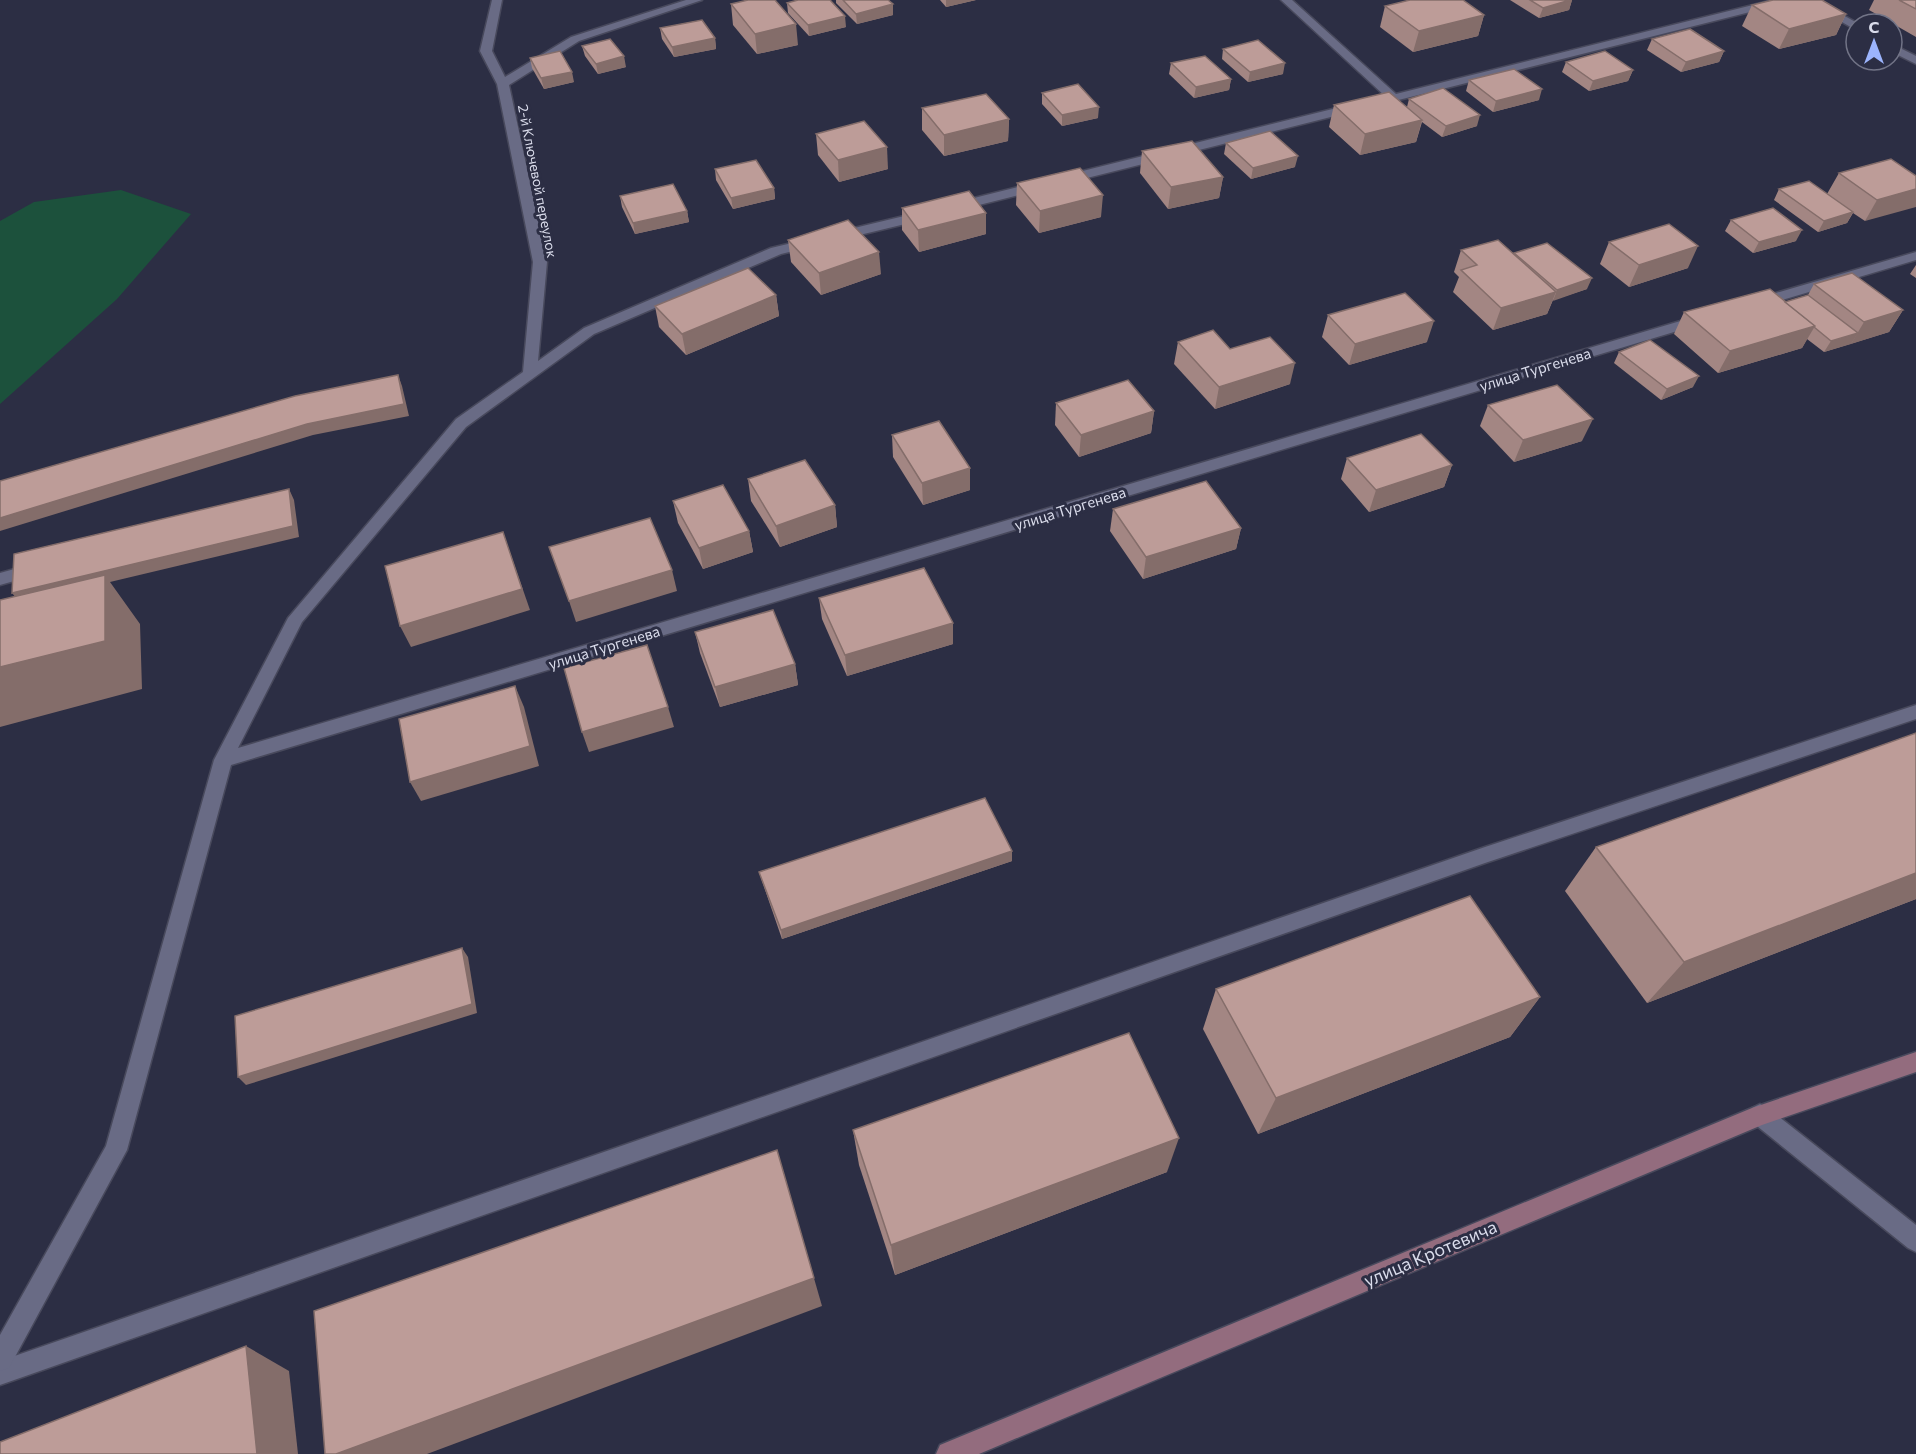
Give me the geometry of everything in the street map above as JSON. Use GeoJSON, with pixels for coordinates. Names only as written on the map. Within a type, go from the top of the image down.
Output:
{"type":"FeatureCollection","features":[{"type":"Feature","properties":{"kind":"street","name":"2-й Ключевой переулок"},"geometry":{"type":"LineString","coordinates":[[497,0],[486,51],[503,84],[540,262],[530,373]]}},
{"type":"Feature","properties":{"kind":"street"},"geometry":{"type":"LineString","coordinates":[[503,84],[575,39],[698,0]]}},
{"type":"Feature","properties":{"kind":"street"},"geometry":{"type":"LineString","coordinates":[[1286,0],[1395,99]]}},
{"type":"Feature","properties":{"kind":"street"},"geometry":{"type":"LineString","coordinates":[[0,1359],[116,1150],[223,760],[296,618],[461,423],[589,331],[776,251],[1786,0]]}},
{"type":"Feature","properties":{"kind":"street"},"geometry":{"type":"LineString","coordinates":[[1808,0],[1844,20]]}},
{"type":"Feature","properties":{"kind":"street"},"geometry":{"type":"LineString","coordinates":[[1744,307],[1916,256]]}},
{"type":"Feature","properties":{"kind":"street","name":"улица Тургенева"},"geometry":{"type":"LineString","coordinates":[[223,760],[1710,317]]}},
{"type":"Feature","properties":{"kind":"street"},"geometry":{"type":"LineString","coordinates":[[0,579],[56,563]]}},
{"type":"Feature","properties":{"kind":"street"},"geometry":{"type":"LineString","coordinates":[[0,1373],[1485,855],[1916,712]]}},
{"type":"Feature","properties":{"kind":"street","name":"улица Кротевича"},"geometry":{"type":"LineString","coordinates":[[949,1454],[1760,1115],[1916,1062]]}},
{"type":"Feature","properties":{"kind":"street"},"geometry":{"type":"LineString","coordinates":[[1760,1115],[1916,1240]]}},
{"type":"Feature","properties":{"kind":"green space"},"geometry":{"type":"Polygon","coordinates":[[[121,190],[191,214],[117,299],[0,404],[0,221],[34,202],[121,190]]]}},
{"type":"Feature","properties":{"kind":"building"},"geometry":{"type":"Polygon","coordinates":[[[748,0],[775,0],[796,24],[755,34],[731,4],[748,0]]]}},
{"type":"Feature","properties":{"kind":"building"},"geometry":{"type":"Polygon","coordinates":[[[798,0],[830,0],[845,16],[808,25],[787,3],[798,0]]]}},
{"type":"Feature","properties":{"kind":"building"},"geometry":{"type":"Polygon","coordinates":[[[843,0],[888,0],[893,4],[856,14],[843,0]]]}},
{"type":"Feature","properties":{"kind":"building"},"geometry":{"type":"Polygon","coordinates":[[[1410,0],[1463,0],[1484,15],[1419,31],[1385,6],[1410,0]]]}},
{"type":"Feature","properties":{"kind":"building"},"geometry":{"type":"Polygon","coordinates":[[[1530,0],[1570,0],[1543,8],[1530,0]]]}},
{"type":"Feature","properties":{"kind":"building"},"geometry":{"type":"Polygon","coordinates":[[[1773,0],[1822,0],[1844,15],[1789,29],[1752,5],[1773,0]]]}},
{"type":"Feature","properties":{"kind":"building"},"geometry":{"type":"Polygon","coordinates":[[[1899,0],[1916,0],[1916,9],[1899,0]]]}},
{"type":"Feature","properties":{"kind":"building"},"geometry":{"type":"Polygon","coordinates":[[[702,20],[715,38],[672,47],[660,28],[702,20]]]}},
{"type":"Feature","properties":{"kind":"building"},"geometry":{"type":"Polygon","coordinates":[[[1690,29],[1724,51],[1686,62],[1652,39],[1690,29]]]}},
{"type":"Feature","properties":{"kind":"building"},"geometry":{"type":"Polygon","coordinates":[[[610,39],[624,56],[596,64],[582,46],[610,39]]]}},
{"type":"Feature","properties":{"kind":"building"},"geometry":{"type":"Polygon","coordinates":[[[1258,40],[1285,63],[1250,72],[1223,49],[1258,40]]]}},
{"type":"Feature","properties":{"kind":"building"},"geometry":{"type":"Polygon","coordinates":[[[560,51],[572,72],[541,78],[530,58],[560,51]]]}},
{"type":"Feature","properties":{"kind":"building"},"geometry":{"type":"Polygon","coordinates":[[[1605,51],[1633,70],[1593,81],[1566,62],[1605,51]]]}},
{"type":"Feature","properties":{"kind":"building"},"geometry":{"type":"Polygon","coordinates":[[[1205,56],[1231,79],[1196,87],[1171,63],[1205,56]]]}},
{"type":"Feature","properties":{"kind":"building"},"geometry":{"type":"Polygon","coordinates":[[[1514,69],[1542,89],[1496,101],[1469,80],[1514,69]]]}},
{"type":"Feature","properties":{"kind":"building"},"geometry":{"type":"Polygon","coordinates":[[[1078,84],[1099,107],[1062,115],[1042,93],[1078,84]]]}},
{"type":"Feature","properties":{"kind":"building"},"geometry":{"type":"Polygon","coordinates":[[[1443,88],[1480,115],[1446,126],[1409,99],[1443,88]]]}},
{"type":"Feature","properties":{"kind":"building"},"geometry":{"type":"Polygon","coordinates":[[[1389,92],[1422,120],[1365,134],[1334,105],[1389,92]]]}},
{"type":"Feature","properties":{"kind":"building"},"geometry":{"type":"Polygon","coordinates":[[[986,94],[1009,119],[944,135],[922,108],[986,94]]]}},
{"type":"Feature","properties":{"kind":"building"},"geometry":{"type":"Polygon","coordinates":[[[864,121],[887,147],[838,160],[816,134],[864,121]]]}},
{"type":"Feature","properties":{"kind":"building"},"geometry":{"type":"Polygon","coordinates":[[[1270,131],[1298,156],[1253,168],[1226,143],[1270,131]]]}},
{"type":"Feature","properties":{"kind":"building"},"geometry":{"type":"Polygon","coordinates":[[[1192,141],[1223,177],[1171,187],[1142,151],[1192,141]]]}},
{"type":"Feature","properties":{"kind":"building"},"geometry":{"type":"Polygon","coordinates":[[[1891,159],[1916,176],[1916,189],[1877,200],[1839,173],[1891,159]]]}},
{"type":"Feature","properties":{"kind":"building"},"geometry":{"type":"Polygon","coordinates":[[[756,160],[774,188],[731,198],[715,169],[756,160]]]}},
{"type":"Feature","properties":{"kind":"building"},"geometry":{"type":"Polygon","coordinates":[[[1080,168],[1103,195],[1040,211],[1017,183],[1080,168]]]}},
{"type":"Feature","properties":{"kind":"building"},"geometry":{"type":"Polygon","coordinates":[[[1809,181],[1853,212],[1824,221],[1779,189],[1809,181]]]}},
{"type":"Feature","properties":{"kind":"building"},"geometry":{"type":"Polygon","coordinates":[[[673,184],[687,211],[633,223],[620,196],[673,184]]]}},
{"type":"Feature","properties":{"kind":"building"},"geometry":{"type":"Polygon","coordinates":[[[969,191],[986,213],[918,230],[902,208],[969,191]]]}},
{"type":"Feature","properties":{"kind":"building"},"geometry":{"type":"Polygon","coordinates":[[[1773,208],[1802,230],[1759,242],[1731,220],[1773,208]]]}},
{"type":"Feature","properties":{"kind":"building"},"geometry":{"type":"Polygon","coordinates":[[[848,220],[879,252],[819,273],[788,240],[848,220]]]}},
{"type":"Feature","properties":{"kind":"building"},"geometry":{"type":"Polygon","coordinates":[[[1669,224],[1698,246],[1639,265],[1609,242],[1669,224]]]}},
{"type":"Feature","properties":{"kind":"building"},"geometry":{"type":"Polygon","coordinates":[[[1498,240],[1556,292],[1501,308],[1461,270],[1477,265],[1461,250],[1498,240]]]}},
{"type":"Feature","properties":{"kind":"building"},"geometry":{"type":"Polygon","coordinates":[[[1547,243],[1592,278],[1557,290],[1514,253],[1547,243]]]}},
{"type":"Feature","properties":{"kind":"building"},"geometry":{"type":"Polygon","coordinates":[[[748,268],[776,295],[682,334],[655,306],[748,268]]]}},
{"type":"Feature","properties":{"kind":"building"},"geometry":{"type":"Polygon","coordinates":[[[1852,273],[1903,310],[1864,322],[1814,284],[1852,273]]]}},
{"type":"Feature","properties":{"kind":"building"},"geometry":{"type":"Polygon","coordinates":[[[1770,289],[1815,326],[1730,351],[1684,312],[1770,289]]]}},
{"type":"Feature","properties":{"kind":"building"},"geometry":{"type":"Polygon","coordinates":[[[1405,293],[1434,321],[1355,344],[1328,315],[1405,293]]]}},
{"type":"Feature","properties":{"kind":"building"},"geometry":{"type":"Polygon","coordinates":[[[1808,295],[1858,333],[1831,341],[1785,302],[1808,295]]]}},
{"type":"Feature","properties":{"kind":"building"},"geometry":{"type":"Polygon","coordinates":[[[1213,330],[1230,349],[1270,337],[1295,363],[1219,387],[1178,342],[1213,330]]]}},
{"type":"Feature","properties":{"kind":"building"},"geometry":{"type":"Polygon","coordinates":[[[1650,340],[1699,376],[1667,389],[1619,352],[1650,340]]]}},
{"type":"Feature","properties":{"kind":"building"},"geometry":{"type":"Polygon","coordinates":[[[398,375],[404,404],[307,424],[0,518],[0,481],[295,396],[398,375]]]}},
{"type":"Feature","properties":{"kind":"building"},"geometry":{"type":"Polygon","coordinates":[[[1128,380],[1154,411],[1081,435],[1056,403],[1128,380]]]}},
{"type":"Feature","properties":{"kind":"building"},"geometry":{"type":"Polygon","coordinates":[[[1557,385],[1593,419],[1523,440],[1488,405],[1557,385]]]}},
{"type":"Feature","properties":{"kind":"building"},"geometry":{"type":"Polygon","coordinates":[[[939,421],[970,468],[922,483],[892,435],[939,421]]]}},
{"type":"Feature","properties":{"kind":"building"},"geometry":{"type":"Polygon","coordinates":[[[1421,434],[1452,465],[1376,490],[1347,458],[1421,434]]]}},
{"type":"Feature","properties":{"kind":"building"},"geometry":{"type":"Polygon","coordinates":[[[805,460],[835,505],[776,526],[748,479],[805,460]]]}},
{"type":"Feature","properties":{"kind":"building"},"geometry":{"type":"Polygon","coordinates":[[[1206,481],[1241,528],[1146,557],[1113,509],[1206,481]]]}},
{"type":"Feature","properties":{"kind":"building"},"geometry":{"type":"Polygon","coordinates":[[[723,485],[749,531],[699,548],[673,501],[723,485]]]}},
{"type":"Feature","properties":{"kind":"building"},"geometry":{"type":"Polygon","coordinates":[[[289,489],[293,526],[12,593],[14,554],[289,489]]]}},
{"type":"Feature","properties":{"kind":"building"},"geometry":{"type":"Polygon","coordinates":[[[650,518],[672,570],[569,601],[549,547],[650,518]]]}},
{"type":"Feature","properties":{"kind":"building"},"geometry":{"type":"Polygon","coordinates":[[[503,532],[522,589],[400,626],[385,566],[503,532]]]}},
{"type":"Feature","properties":{"kind":"building"},"geometry":{"type":"Polygon","coordinates":[[[924,568],[953,623],[845,655],[819,598],[924,568]]]}},
{"type":"Feature","properties":{"kind":"building"},"geometry":{"type":"Polygon","coordinates":[[[105,575],[105,641],[0,667],[0,600],[105,575]]]}},
{"type":"Feature","properties":{"kind":"building"},"geometry":{"type":"Polygon","coordinates":[[[773,610],[795,664],[715,687],[695,632],[773,610]]]}},
{"type":"Feature","properties":{"kind":"building"},"geometry":{"type":"Polygon","coordinates":[[[647,645],[668,707],[582,732],[564,668],[647,645]]]}},
{"type":"Feature","properties":{"kind":"building"},"geometry":{"type":"Polygon","coordinates":[[[515,686],[530,746],[410,782],[399,719],[515,686]]]}},
{"type":"Feature","properties":{"kind":"building"},"geometry":{"type":"Polygon","coordinates":[[[1916,733],[1916,873],[1684,962],[1596,847],[1916,733]]]}},
{"type":"Feature","properties":{"kind":"building"},"geometry":{"type":"Polygon","coordinates":[[[985,798],[1012,851],[781,930],[759,872],[985,798]]]}},
{"type":"Feature","properties":{"kind":"building"},"geometry":{"type":"Polygon","coordinates":[[[1470,896],[1540,997],[1276,1098],[1216,989],[1470,896]]]}},
{"type":"Feature","properties":{"kind":"building"},"geometry":{"type":"Polygon","coordinates":[[[462,948],[472,1004],[238,1077],[235,1016],[462,948]]]}},
{"type":"Feature","properties":{"kind":"building"},"geometry":{"type":"Polygon","coordinates":[[[1129,1033],[1179,1138],[891,1245],[853,1130],[1129,1033]]]}},
{"type":"Feature","properties":{"kind":"building"},"geometry":{"type":"Polygon","coordinates":[[[777,1150],[814,1278],[336,1454],[325,1454],[314,1311],[777,1150]]]}},
{"type":"Feature","properties":{"kind":"building"},"geometry":{"type":"Polygon","coordinates":[[[246,1346],[257,1454],[0,1454],[0,1442],[246,1346]]]}}]}
